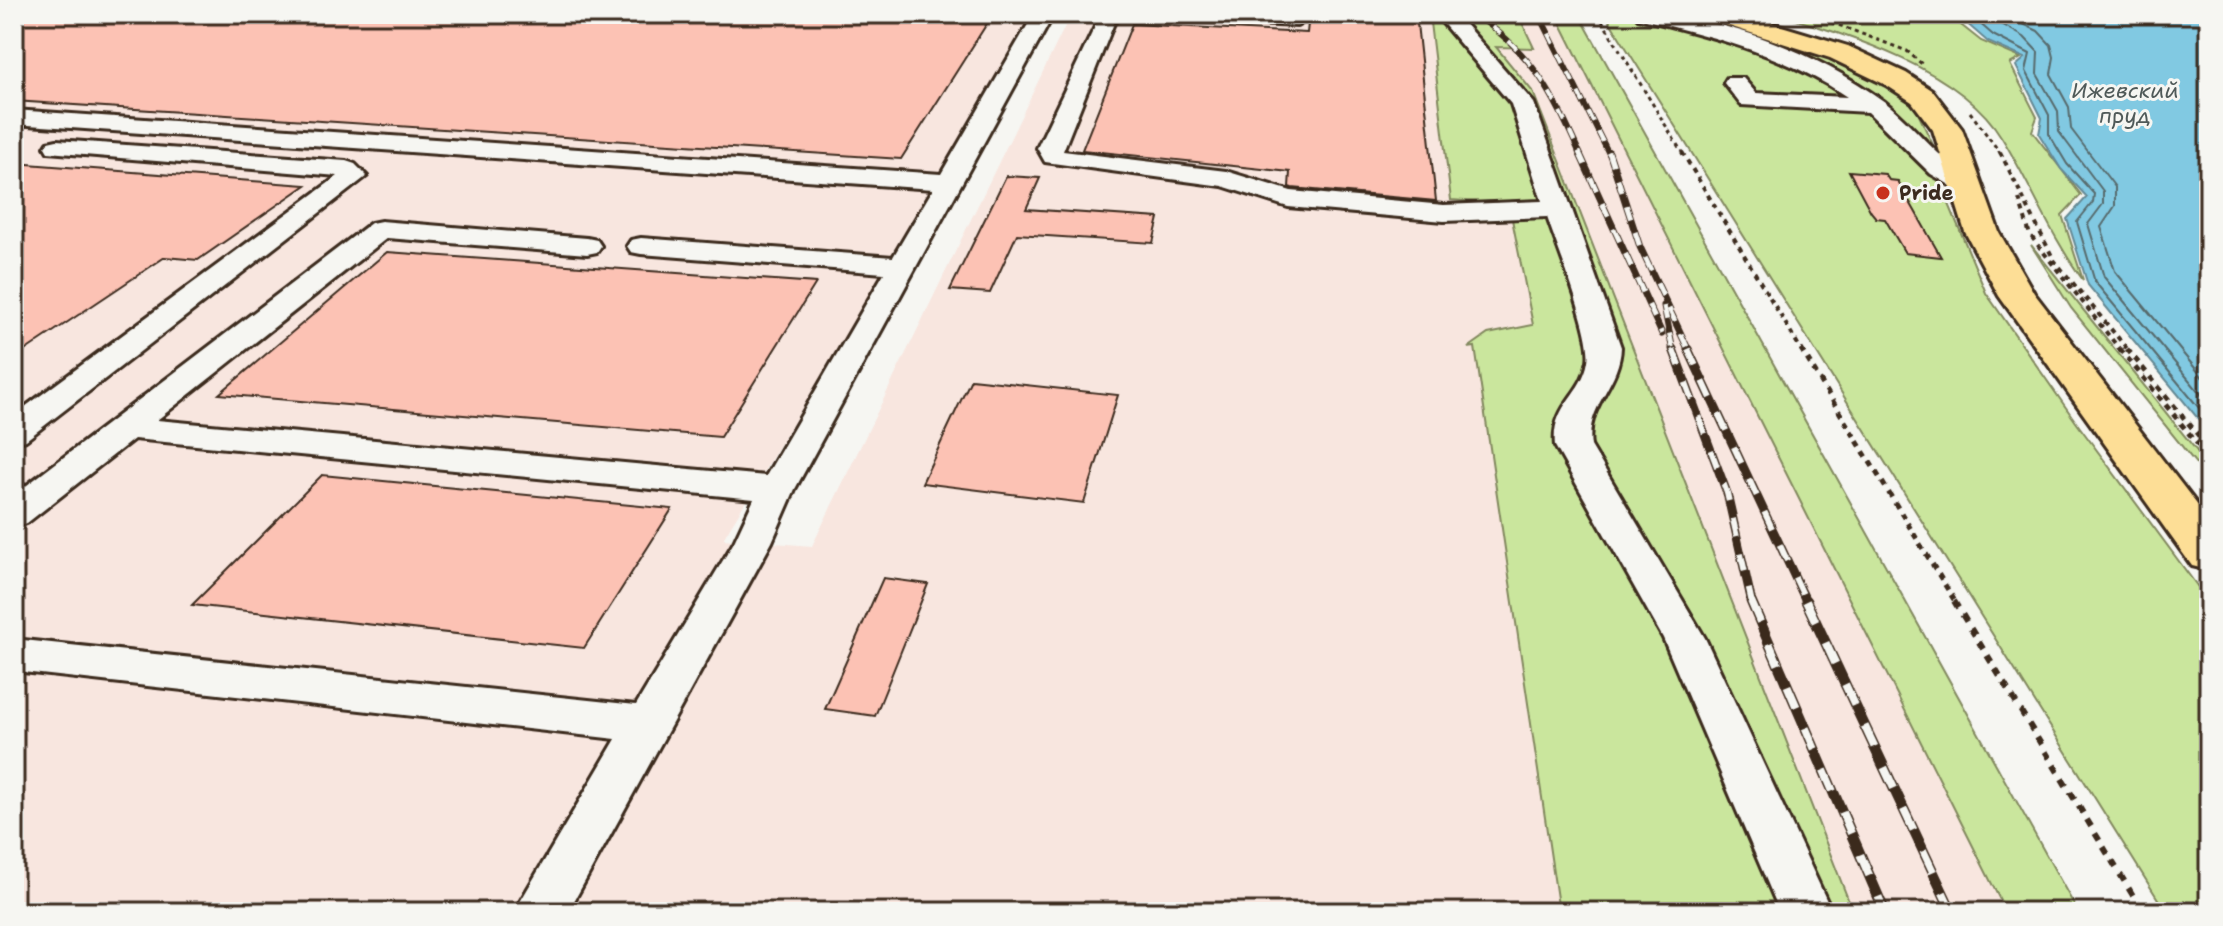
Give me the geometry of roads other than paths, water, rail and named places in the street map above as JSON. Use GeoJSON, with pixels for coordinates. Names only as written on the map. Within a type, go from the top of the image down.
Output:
{"type":"FeatureCollection","features":[{"type":"Feature","properties":{"kind":"main road"},"geometry":{"type":"LineString","coordinates":[[1716,14],[1827,47],[1922,96],[1947,129],[1982,232],[2017,296],[2209,554]]}},
{"type":"Feature","properties":{"kind":"main road"},"geometry":{"type":"LineString","coordinates":[[1742,14],[1842,46],[1911,78],[1940,96],[1963,121],[1976,142],[2012,235],[2049,298],[2209,503]]}},
{"type":"Feature","properties":{"kind":"lane"},"geometry":{"type":"LineString","coordinates":[[540,912],[645,724],[753,542],[777,489],[1044,14]]}},
{"type":"Feature","properties":{"kind":"lane"},"geometry":{"type":"LineString","coordinates":[[1115,14],[1105,20],[1049,148],[1054,157],[1226,179],[1288,199],[1444,213],[1558,209]]}},
{"type":"Feature","properties":{"kind":"lane"},"geometry":{"type":"LineString","coordinates":[[1176,14],[1274,16],[1297,20]]}},
{"type":"Feature","properties":{"kind":"lane"},"geometry":{"type":"LineString","coordinates":[[1445,14],[1522,103],[1605,347],[1607,362],[1603,374],[1571,416],[1569,430],[1573,446],[1684,638],[1806,912]]}},
{"type":"Feature","properties":{"kind":"lane"},"geometry":{"type":"LineString","coordinates":[[1645,14],[1729,35],[1777,52],[1849,87],[1874,105],[1940,172],[1967,187]]}},
{"type":"Feature","properties":{"kind":"lane"},"geometry":{"type":"LineString","coordinates":[[1735,83],[1749,100],[1874,105]]}},
{"type":"Feature","properties":{"kind":"lane"},"geometry":{"type":"LineString","coordinates":[[14,117],[950,182]]}},
{"type":"Feature","properties":{"kind":"lane"},"geometry":{"type":"LineString","coordinates":[[14,432],[354,176],[346,169],[57,147]]}},
{"type":"Feature","properties":{"kind":"lane"},"geometry":{"type":"LineString","coordinates":[[14,514],[122,427],[381,229],[587,246]]}},
{"type":"Feature","properties":{"kind":"lane"},"geometry":{"type":"LineString","coordinates":[[641,246],[902,266]]}},
{"type":"Feature","properties":{"kind":"lane"},"geometry":{"type":"LineString","coordinates":[[122,427],[777,489]]}},
{"type":"Feature","properties":{"kind":"lane"},"geometry":{"type":"LineString","coordinates":[[14,655],[645,724]]}},
{"type":"Feature","properties":{"kind":"water","name":"Ижевский пруд"},"geometry":{"type":"Polygon","coordinates":[[[1956,14],[2209,14],[2209,432],[2088,285],[2067,219],[2087,197],[2061,169],[2039,134],[2042,118],[2016,66],[2025,58],[1988,42],[1956,14]]]}},
{"type":"Feature","properties":{"kind":"railway"},"geometry":{"type":"LineString","coordinates":[[1474,14],[1512,44],[1539,75],[1580,154]]}},
{"type":"Feature","properties":{"kind":"railway"},"geometry":{"type":"LineString","coordinates":[[1539,14],[1609,154]]}},
{"type":"Feature","properties":{"kind":"railway"},"geometry":{"type":"LineString","coordinates":[[1579,152],[1662,334]]}},
{"type":"Feature","properties":{"kind":"railway"},"geometry":{"type":"LineString","coordinates":[[1609,152],[1640,247],[1689,351]]}},
{"type":"Feature","properties":{"kind":"railway"},"geometry":{"type":"LineString","coordinates":[[1664,306],[1673,351]]}},
{"type":"Feature","properties":{"kind":"railway"},"geometry":{"type":"LineString","coordinates":[[1673,349],[1727,493],[1752,603]]}},
{"type":"Feature","properties":{"kind":"railway"},"geometry":{"type":"LineString","coordinates":[[1688,349],[1807,603]]}},
{"type":"Feature","properties":{"kind":"railway"},"geometry":{"type":"LineString","coordinates":[[1751,601],[1885,912]]}},
{"type":"Feature","properties":{"kind":"railway"},"geometry":{"type":"LineString","coordinates":[[1806,601],[1952,912]]}},
{"type":"Feature","properties":{"kind":"place","name":"Pride"},"geometry":{"type":"Point","coordinates":[1883,193]}}]}
